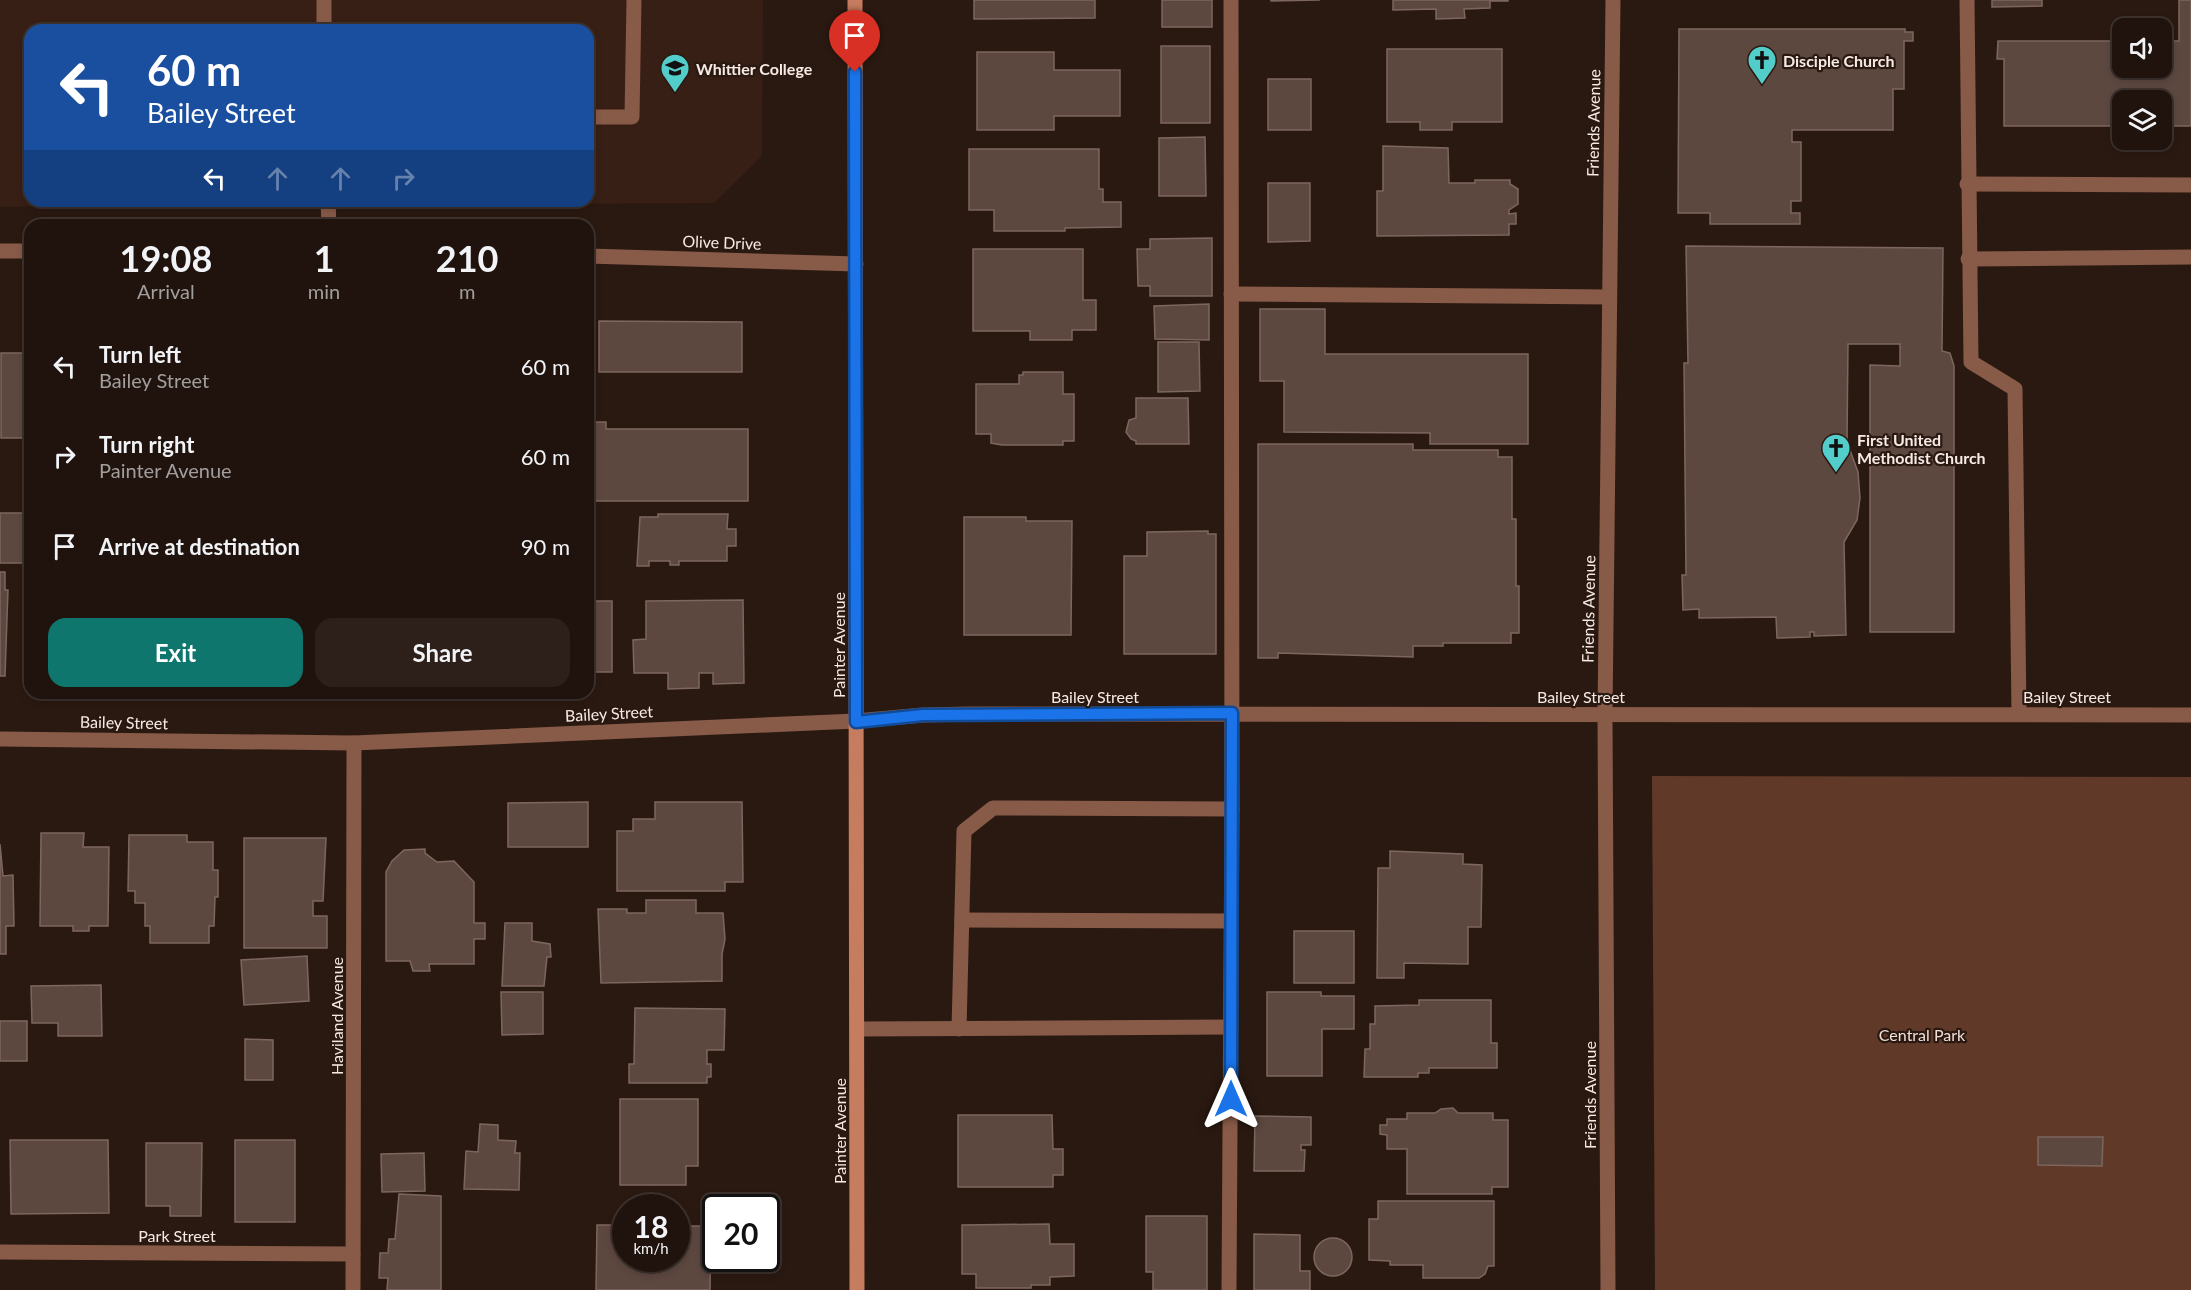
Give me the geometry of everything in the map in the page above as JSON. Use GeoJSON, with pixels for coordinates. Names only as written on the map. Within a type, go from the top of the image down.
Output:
{"type":"FeatureCollection","features":[{"type":"Feature","properties":{"kind":"main road","name":"Painter Avenue"},"geometry":{"type":"LineString","coordinates":[[855,0],[857,1290]]}},
{"type":"Feature","properties":{"kind":"street"},"geometry":{"type":"LineString","coordinates":[[324,0],[324,24]]}},
{"type":"Feature","properties":{"kind":"street"},"geometry":{"type":"LineString","coordinates":[[594,117],[632,117],[634,0]]}},
{"type":"Feature","properties":{"kind":"street"},"geometry":{"type":"LineString","coordinates":[[1229,1290],[1232,809],[1230,0]]}},
{"type":"Feature","properties":{"kind":"street","name":"Friends Avenue"},"geometry":{"type":"LineString","coordinates":[[1608,1290],[1605,715],[1613,0]]}},
{"type":"Feature","properties":{"kind":"street"},"geometry":{"type":"LineString","coordinates":[[1966,0],[1971,363],[2015,389],[2019,714]]}},
{"type":"Feature","properties":{"kind":"street"},"geometry":{"type":"LineString","coordinates":[[1967,184],[2191,185]]}},
{"type":"Feature","properties":{"kind":"street"},"geometry":{"type":"LineString","coordinates":[[0,251],[24,251]]}},
{"type":"Feature","properties":{"kind":"street","name":"Olive Drive"},"geometry":{"type":"LineString","coordinates":[[594,256],[856,264]]}},
{"type":"Feature","properties":{"kind":"street"},"geometry":{"type":"LineString","coordinates":[[1968,258],[2191,257]]}},
{"type":"Feature","properties":{"kind":"street"},"geometry":{"type":"LineString","coordinates":[[1231,294],[1609,297]]}},
{"type":"Feature","properties":{"kind":"street","name":"Bailey Street"},"geometry":{"type":"LineString","coordinates":[[0,739],[354,743],[856,722],[923,715],[1232,713],[2191,715]]}},
{"type":"Feature","properties":{"kind":"street","name":"Haviland Avenue"},"geometry":{"type":"LineString","coordinates":[[353,1290],[354,743]]}},
{"type":"Feature","properties":{"kind":"street"},"geometry":{"type":"LineString","coordinates":[[959,1029],[964,831],[993,808],[1232,809]]}},
{"type":"Feature","properties":{"kind":"street"},"geometry":{"type":"LineString","coordinates":[[962,920],[1231,921]]}},
{"type":"Feature","properties":{"kind":"street"},"geometry":{"type":"LineString","coordinates":[[857,1029],[1231,1027]]}},
{"type":"Feature","properties":{"kind":"street","name":"Park Street"},"geometry":{"type":"LineString","coordinates":[[0,1252],[353,1254]]}},
{"type":"Feature","properties":{"kind":"shaded area","name":"Whittier College"},"geometry":{"type":"Polygon","coordinates":[[[0,0],[763,0],[762,156],[714,203],[594,204],[594,24],[24,24],[24,207],[0,207],[0,0]]]}},
{"type":"Feature","properties":{"kind":"green space","name":"Central Park"},"geometry":{"type":"Polygon","coordinates":[[[1652,776],[2191,777],[2191,1290],[1655,1290],[1652,776]]]}},
{"type":"Feature","properties":{"kind":"building"},"geometry":{"type":"Polygon","coordinates":[[[974,0],[1095,0],[1095,18],[974,19],[974,0]]]}},
{"type":"Feature","properties":{"kind":"building"},"geometry":{"type":"Polygon","coordinates":[[[1162,0],[1212,0],[1212,27],[1162,27],[1162,0]]]}},
{"type":"Feature","properties":{"kind":"building"},"geometry":{"type":"Polygon","coordinates":[[[1271,0],[1320,0],[1271,1],[1271,0]]]}},
{"type":"Feature","properties":{"kind":"building"},"geometry":{"type":"Polygon","coordinates":[[[1393,0],[1508,1],[1490,1],[1490,8],[1464,9],[1465,18],[1436,19],[1436,9],[1393,10],[1393,0]]]}},
{"type":"Feature","properties":{"kind":"building"},"geometry":{"type":"Polygon","coordinates":[[[1992,0],[2042,0],[2042,6],[1992,7],[1992,0]]]}},
{"type":"Feature","properties":{"kind":"building"},"geometry":{"type":"Polygon","coordinates":[[[2179,0],[2191,0],[2191,126],[2172,126],[2172,90],[2112,90],[2112,126],[2004,126],[2004,59],[1997,59],[1998,41],[2112,41],[2112,78],[2172,78],[2172,41],[2179,41],[2179,0]]]}},
{"type":"Feature","properties":{"kind":"building"},"geometry":{"type":"Polygon","coordinates":[[[1679,29],[1905,29],[1905,32],[1913,32],[1913,41],[1904,41],[1904,89],[1893,89],[1893,130],[1792,130],[1792,142],[1801,142],[1801,201],[1791,201],[1791,213],[1800,213],[1800,224],[1710,224],[1710,213],[1678,213],[1679,29]]]}},
{"type":"Feature","properties":{"kind":"building"},"geometry":{"type":"Polygon","coordinates":[[[1161,46],[1210,46],[1210,123],[1161,123],[1161,46]]]}},
{"type":"Feature","properties":{"kind":"building"},"geometry":{"type":"Polygon","coordinates":[[[1387,49],[1502,49],[1502,122],[1452,122],[1452,130],[1420,130],[1420,122],[1387,122],[1387,49]]]}},
{"type":"Feature","properties":{"kind":"building"},"geometry":{"type":"Polygon","coordinates":[[[977,52],[1054,52],[1054,70],[1120,70],[1120,116],[1054,116],[1054,130],[977,130],[977,52]]]}},
{"type":"Feature","properties":{"kind":"building"},"geometry":{"type":"Polygon","coordinates":[[[1268,79],[1311,79],[1311,130],[1268,130],[1268,79]]]}},
{"type":"Feature","properties":{"kind":"building"},"geometry":{"type":"Polygon","coordinates":[[[1205,137],[1206,196],[1159,196],[1159,138],[1205,137]]]}},
{"type":"Feature","properties":{"kind":"building"},"geometry":{"type":"Polygon","coordinates":[[[1383,146],[1448,148],[1449,183],[1510,180],[1510,184],[1518,189],[1518,204],[1509,210],[1509,214],[1516,213],[1516,224],[1509,224],[1509,235],[1377,236],[1377,191],[1383,191],[1383,146]]]}},
{"type":"Feature","properties":{"kind":"building"},"geometry":{"type":"Polygon","coordinates":[[[969,149],[1099,149],[1099,189],[1103,189],[1103,202],[1121,202],[1121,227],[1065,228],[1065,231],[994,231],[994,210],[969,210],[969,149]]]}},
{"type":"Feature","properties":{"kind":"building"},"geometry":{"type":"Polygon","coordinates":[[[1268,183],[1310,183],[1310,241],[1268,242],[1268,183]]]}},
{"type":"Feature","properties":{"kind":"building"},"geometry":{"type":"Polygon","coordinates":[[[1212,238],[1212,296],[1150,296],[1150,286],[1138,286],[1137,249],[1150,249],[1150,239],[1212,238]]]}},
{"type":"Feature","properties":{"kind":"building"},"geometry":{"type":"Polygon","coordinates":[[[1686,246],[1943,248],[1942,351],[1950,353],[1954,366],[1954,632],[1870,632],[1870,365],[1900,366],[1900,344],[1848,344],[1847,442],[1858,472],[1860,498],[1857,520],[1844,542],[1846,635],[1814,636],[1814,632],[1810,632],[1810,637],[1777,638],[1776,617],[1699,618],[1699,609],[1683,610],[1682,575],[1686,575],[1684,363],[1688,363],[1686,246]]]}},
{"type":"Feature","properties":{"kind":"building"},"geometry":{"type":"Polygon","coordinates":[[[973,249],[1083,249],[1083,300],[1096,300],[1096,330],[1072,330],[1072,340],[1030,340],[1030,331],[973,331],[973,249]]]}},
{"type":"Feature","properties":{"kind":"building"},"geometry":{"type":"Polygon","coordinates":[[[1209,304],[1209,340],[1155,339],[1154,306],[1209,304]]]}},
{"type":"Feature","properties":{"kind":"building"},"geometry":{"type":"Polygon","coordinates":[[[1260,309],[1325,309],[1325,354],[1528,354],[1528,444],[1430,444],[1430,433],[1284,432],[1284,381],[1260,381],[1260,309]]]}},
{"type":"Feature","properties":{"kind":"building"},"geometry":{"type":"Polygon","coordinates":[[[599,321],[742,322],[742,372],[599,372],[599,321]]]}},
{"type":"Feature","properties":{"kind":"building"},"geometry":{"type":"Polygon","coordinates":[[[1158,342],[1199,342],[1200,391],[1158,392],[1158,342]]]}},
{"type":"Feature","properties":{"kind":"building"},"geometry":{"type":"Polygon","coordinates":[[[24,344],[24,438],[1,438],[1,353],[23,353],[24,344]]]}},
{"type":"Feature","properties":{"kind":"building"},"geometry":{"type":"Polygon","coordinates":[[[1023,372],[1063,372],[1063,394],[1074,394],[1074,441],[1063,441],[1063,445],[1002,445],[991,443],[991,434],[976,434],[976,384],[1019,384],[1019,375],[1023,375],[1023,372]]]}},
{"type":"Feature","properties":{"kind":"building"},"geometry":{"type":"Polygon","coordinates":[[[1136,398],[1188,398],[1189,444],[1136,444],[1136,441],[1131,439],[1126,432],[1129,420],[1136,418],[1136,398]]]}},
{"type":"Feature","properties":{"kind":"building"},"geometry":{"type":"Polygon","coordinates":[[[594,422],[606,422],[606,429],[748,429],[748,501],[594,501],[594,422]]]}},
{"type":"Feature","properties":{"kind":"building"},"geometry":{"type":"Polygon","coordinates":[[[1258,444],[1413,444],[1413,450],[1498,450],[1498,457],[1512,457],[1512,519],[1516,519],[1519,633],[1511,633],[1511,643],[1443,643],[1443,646],[1413,646],[1413,657],[1278,653],[1278,658],[1258,658],[1258,444]]]}},
{"type":"Feature","properties":{"kind":"building"},"geometry":{"type":"Polygon","coordinates":[[[0,513],[24,513],[24,563],[0,563],[0,513]]]}},
{"type":"Feature","properties":{"kind":"building"},"geometry":{"type":"Polygon","coordinates":[[[658,514],[728,514],[727,529],[736,529],[736,546],[727,546],[727,561],[679,561],[679,565],[670,565],[670,561],[649,561],[649,566],[637,566],[640,517],[658,517],[658,514]]]}},
{"type":"Feature","properties":{"kind":"building"},"geometry":{"type":"Polygon","coordinates":[[[964,517],[1026,517],[1026,521],[1072,521],[1071,635],[964,635],[964,517]]]}},
{"type":"Feature","properties":{"kind":"building"},"geometry":{"type":"Polygon","coordinates":[[[1208,531],[1208,534],[1216,534],[1216,654],[1124,654],[1124,556],[1147,556],[1147,532],[1208,531]]]}},
{"type":"Feature","properties":{"kind":"building"},"geometry":{"type":"Polygon","coordinates":[[[0,572],[5,572],[5,590],[8,590],[5,676],[0,676],[0,572]]]}},
{"type":"Feature","properties":{"kind":"building"},"geometry":{"type":"Polygon","coordinates":[[[743,600],[744,683],[713,684],[713,673],[699,673],[699,688],[668,689],[668,673],[634,673],[633,640],[646,639],[646,601],[743,600]]]}},
{"type":"Feature","properties":{"kind":"building"},"geometry":{"type":"Polygon","coordinates":[[[594,601],[612,601],[612,672],[594,672],[594,601]]]}},
{"type":"Feature","properties":{"kind":"building"},"geometry":{"type":"Polygon","coordinates":[[[588,802],[588,847],[508,847],[508,803],[588,802]]]}},
{"type":"Feature","properties":{"kind":"building"},"geometry":{"type":"Polygon","coordinates":[[[655,802],[742,802],[743,882],[725,882],[725,891],[617,891],[617,831],[633,831],[633,819],[655,819],[655,802]]]}},
{"type":"Feature","properties":{"kind":"building"},"geometry":{"type":"Polygon","coordinates":[[[41,833],[84,833],[83,847],[109,847],[108,926],[89,926],[89,931],[73,931],[73,926],[40,926],[41,833]]]}},
{"type":"Feature","properties":{"kind":"building"},"geometry":{"type":"Polygon","coordinates":[[[129,835],[187,835],[187,842],[213,842],[213,870],[218,870],[218,897],[215,897],[214,926],[209,926],[209,943],[150,943],[150,926],[145,926],[145,903],[135,903],[135,891],[128,891],[129,835]]]}},
{"type":"Feature","properties":{"kind":"building"},"geometry":{"type":"Polygon","coordinates":[[[244,838],[326,838],[323,901],[313,901],[313,916],[327,916],[327,948],[244,948],[244,838]]]}},
{"type":"Feature","properties":{"kind":"building"},"geometry":{"type":"Polygon","coordinates":[[[0,844],[3,876],[13,875],[14,926],[6,926],[6,954],[0,954],[0,844]]]}},
{"type":"Feature","properties":{"kind":"building"},"geometry":{"type":"Polygon","coordinates":[[[425,849],[425,853],[437,862],[454,861],[474,882],[474,923],[485,923],[485,939],[474,939],[474,964],[429,964],[430,971],[413,971],[410,961],[386,961],[386,872],[392,861],[404,850],[425,849]]]}},
{"type":"Feature","properties":{"kind":"building"},"geometry":{"type":"Polygon","coordinates":[[[1390,851],[1463,854],[1463,864],[1482,865],[1481,927],[1468,927],[1468,964],[1404,963],[1404,978],[1377,978],[1378,868],[1390,868],[1390,851]]]}},
{"type":"Feature","properties":{"kind":"building"},"geometry":{"type":"Polygon","coordinates":[[[646,900],[696,900],[696,913],[723,913],[725,939],[722,954],[722,981],[601,983],[598,909],[627,909],[627,913],[646,913],[646,900]]]}},
{"type":"Feature","properties":{"kind":"building"},"geometry":{"type":"Polygon","coordinates":[[[505,923],[532,923],[532,941],[550,944],[551,957],[547,957],[544,986],[502,986],[505,923]]]}},
{"type":"Feature","properties":{"kind":"building"},"geometry":{"type":"Polygon","coordinates":[[[1294,931],[1354,931],[1354,983],[1294,983],[1294,931]]]}},
{"type":"Feature","properties":{"kind":"building"},"geometry":{"type":"Polygon","coordinates":[[[307,956],[309,1001],[244,1005],[241,960],[307,956]]]}},
{"type":"Feature","properties":{"kind":"building"},"geometry":{"type":"Polygon","coordinates":[[[101,985],[102,1036],[58,1036],[58,1023],[32,1023],[31,986],[101,985]]]}},
{"type":"Feature","properties":{"kind":"building"},"geometry":{"type":"Polygon","coordinates":[[[501,992],[543,992],[543,1034],[502,1035],[501,992]]]}},
{"type":"Feature","properties":{"kind":"building"},"geometry":{"type":"Polygon","coordinates":[[[1267,992],[1321,992],[1321,996],[1354,996],[1354,1029],[1322,1029],[1322,1076],[1267,1076],[1267,992]]]}},
{"type":"Feature","properties":{"kind":"building"},"geometry":{"type":"Polygon","coordinates":[[[1419,1000],[1491,1000],[1491,1043],[1497,1043],[1497,1068],[1429,1068],[1429,1073],[1418,1073],[1418,1077],[1364,1077],[1365,1049],[1370,1049],[1370,1024],[1375,1024],[1375,1006],[1419,1005],[1419,1000]]]}},
{"type":"Feature","properties":{"kind":"building"},"geometry":{"type":"Polygon","coordinates":[[[635,1008],[725,1009],[724,1050],[707,1050],[707,1064],[711,1064],[711,1077],[707,1077],[707,1083],[629,1083],[629,1064],[634,1064],[635,1008]]]}},
{"type":"Feature","properties":{"kind":"building"},"geometry":{"type":"Polygon","coordinates":[[[0,1021],[27,1021],[27,1061],[0,1061],[0,1021]]]}},
{"type":"Feature","properties":{"kind":"building"},"geometry":{"type":"Polygon","coordinates":[[[245,1039],[273,1040],[273,1080],[245,1080],[245,1039]]]}},
{"type":"Feature","properties":{"kind":"building"},"geometry":{"type":"Polygon","coordinates":[[[620,1099],[698,1099],[698,1166],[686,1166],[686,1185],[620,1185],[620,1099]]]}},
{"type":"Feature","properties":{"kind":"building"},"geometry":{"type":"Polygon","coordinates":[[[1453,1108],[1458,1113],[1493,1113],[1493,1120],[1508,1120],[1508,1187],[1492,1187],[1492,1194],[1407,1194],[1407,1149],[1387,1149],[1387,1135],[1380,1134],[1380,1125],[1387,1125],[1387,1119],[1407,1119],[1407,1113],[1435,1113],[1441,1109],[1453,1108]]]}},
{"type":"Feature","properties":{"kind":"building"},"geometry":{"type":"Polygon","coordinates":[[[958,1115],[1052,1115],[1053,1149],[1063,1149],[1063,1175],[1053,1175],[1053,1187],[958,1187],[958,1115]]]}},
{"type":"Feature","properties":{"kind":"building"},"geometry":{"type":"Polygon","coordinates":[[[1255,1116],[1311,1117],[1311,1145],[1301,1145],[1301,1150],[1305,1150],[1304,1171],[1254,1171],[1255,1116]]]}},
{"type":"Feature","properties":{"kind":"building"},"geometry":{"type":"Polygon","coordinates":[[[480,1124],[498,1125],[498,1140],[516,1141],[515,1153],[520,1153],[519,1190],[464,1189],[466,1151],[478,1152],[480,1124]]]}},
{"type":"Feature","properties":{"kind":"building"},"geometry":{"type":"Polygon","coordinates":[[[2038,1137],[2103,1137],[2102,1166],[2038,1165],[2038,1137]]]}},
{"type":"Feature","properties":{"kind":"building"},"geometry":{"type":"Polygon","coordinates":[[[10,1140],[108,1140],[109,1213],[11,1214],[10,1140]]]}},
{"type":"Feature","properties":{"kind":"building"},"geometry":{"type":"Polygon","coordinates":[[[235,1140],[295,1140],[295,1222],[235,1222],[235,1140]]]}},
{"type":"Feature","properties":{"kind":"building"},"geometry":{"type":"Polygon","coordinates":[[[146,1143],[202,1143],[201,1216],[170,1216],[170,1206],[146,1206],[146,1143]]]}},
{"type":"Feature","properties":{"kind":"building"},"geometry":{"type":"Polygon","coordinates":[[[424,1153],[425,1191],[382,1192],[381,1154],[424,1153]]]}},
{"type":"Feature","properties":{"kind":"building"},"geometry":{"type":"Polygon","coordinates":[[[399,1194],[441,1196],[441,1290],[387,1290],[388,1278],[379,1278],[380,1253],[388,1253],[389,1239],[395,1239],[399,1194]]]}},
{"type":"Feature","properties":{"kind":"building"},"geometry":{"type":"Polygon","coordinates":[[[1378,1201],[1494,1201],[1494,1266],[1488,1266],[1485,1274],[1479,1278],[1423,1278],[1423,1265],[1390,1265],[1390,1261],[1369,1260],[1369,1219],[1378,1219],[1378,1201]]]}},
{"type":"Feature","properties":{"kind":"building"},"geometry":{"type":"Polygon","coordinates":[[[1146,1216],[1207,1216],[1207,1290],[1153,1290],[1153,1272],[1146,1272],[1146,1216]]]}},
{"type":"Feature","properties":{"kind":"building"},"geometry":{"type":"Polygon","coordinates":[[[1049,1224],[1050,1244],[1074,1244],[1074,1276],[1050,1277],[1050,1285],[1031,1285],[1031,1288],[976,1288],[976,1274],[962,1274],[962,1225],[1049,1224]]]}},
{"type":"Feature","properties":{"kind":"building"},"geometry":{"type":"Polygon","coordinates":[[[597,1225],[612,1225],[612,1272],[690,1272],[690,1226],[702,1226],[702,1272],[710,1272],[710,1290],[596,1290],[597,1225]]]}},
{"type":"Feature","properties":{"kind":"building"},"geometry":{"type":"Polygon","coordinates":[[[1254,1234],[1300,1235],[1300,1271],[1310,1271],[1310,1290],[1254,1290],[1254,1234]]]}},
{"type":"Feature","properties":{"kind":"building"},"geometry":{"type":"Polygon","coordinates":[[[1333,1238],[1347,1243],[1352,1257],[1347,1271],[1333,1276],[1319,1271],[1314,1257],[1319,1243],[1333,1238]]]}},
{"type":"Feature","properties":{"kind":"place","name":"Disciple Church"},"geometry":{"type":"Point","coordinates":[1762,86]}},
{"type":"Feature","properties":{"kind":"place","name":"Whittier College"},"geometry":{"type":"Point","coordinates":[675,94]}},
{"type":"Feature","properties":{"kind":"place","name":"First United Methodist Church"},"geometry":{"type":"Point","coordinates":[1836,474]}},
{"type":"Feature","properties":{"kind":"route"},"geometry":{"type":"LineString","coordinates":[[855,72],[856,722],[923,715],[1232,713],[1231,1099]]}}]}
